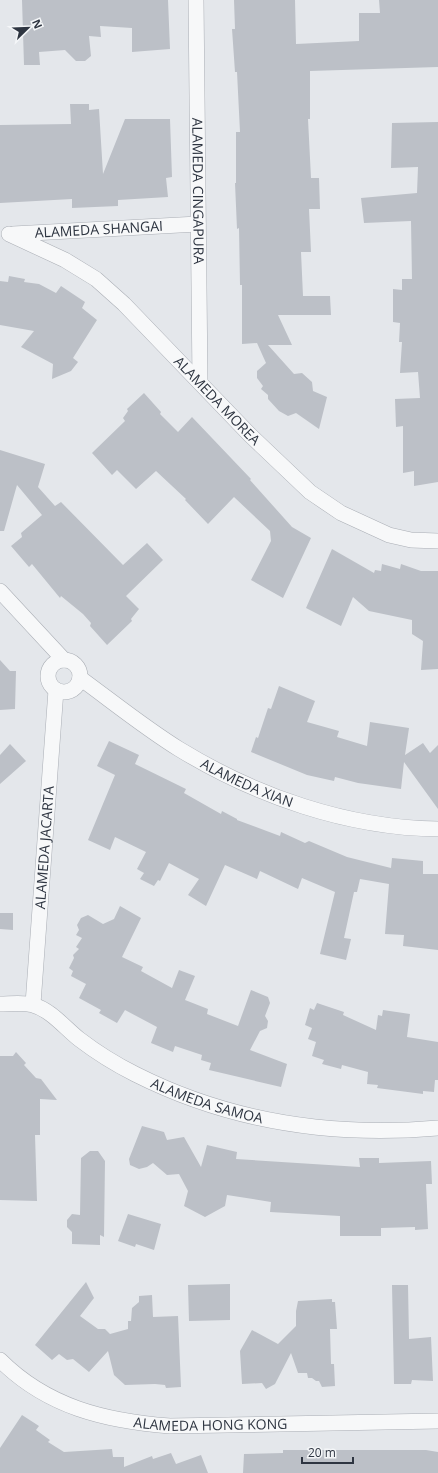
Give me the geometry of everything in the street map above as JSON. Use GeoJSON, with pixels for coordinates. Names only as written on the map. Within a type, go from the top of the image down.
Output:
{"type":"FeatureCollection","features":[{"type":"Feature","properties":{"kind":"street","name":"ALAMEDA CINGAPURA"},"geometry":{"type":"LineString","coordinates":[[196,0],[200,382]]}},
{"type":"Feature","properties":{"kind":"street","name":"ALAMEDA SHANGAI"},"geometry":{"type":"LineString","coordinates":[[4,234],[198,224]]}},
{"type":"Feature","properties":{"kind":"street","name":"ALAMEDA MOREA"},"geometry":{"type":"LineString","coordinates":[[4,234],[66,260],[96,280],[124,304],[284,468],[310,492],[363,524],[389,535],[411,540],[438,541]]}},
{"type":"Feature","properties":{"kind":"street"},"geometry":{"type":"LineString","coordinates":[[0,591],[64,660]]}},
{"type":"Feature","properties":{"kind":"street"},"geometry":{"type":"LineString","coordinates":[[64,660],[70,661],[78,668],[80,678],[76,688],[66,692],[56,690],[49,682],[49,672],[55,663],[64,660]]}},
{"type":"Feature","properties":{"kind":"street","name":"ALAMEDA XIAN"},"geometry":{"type":"LineString","coordinates":[[80,678],[178,748],[244,785],[302,805],[352,818],[393,825],[438,829]]}},
{"type":"Feature","properties":{"kind":"street","name":"ALAMEDA JACARTA"},"geometry":{"type":"LineString","coordinates":[[33,1004],[56,690]]}},
{"type":"Feature","properties":{"kind":"street"},"geometry":{"type":"LineString","coordinates":[[0,1004],[33,1004]]}},
{"type":"Feature","properties":{"kind":"street","name":"ALAMEDA SAMOA"},"geometry":{"type":"LineString","coordinates":[[33,1004],[55,1018],[100,1054],[134,1074],[176,1093],[223,1109],[274,1122],[310,1127],[363,1131],[438,1128]]}},
{"type":"Feature","properties":{"kind":"street","name":"ALAMEDA HONG KONG"},"geometry":{"type":"LineString","coordinates":[[0,1360],[10,1370],[35,1388],[66,1405],[97,1416],[131,1423],[170,1426],[438,1421]]}},
{"type":"Feature","properties":{"kind":"building"},"geometry":{"type":"Polygon","coordinates":[[[22,0],[168,0],[170,49],[132,52],[132,28],[100,26],[101,37],[89,36],[91,56],[85,61],[76,61],[65,50],[39,52],[40,65],[24,65],[22,0]]]}},
{"type":"Feature","properties":{"kind":"building"},"geometry":{"type":"Polygon","coordinates":[[[234,0],[295,0],[296,44],[359,41],[359,13],[380,13],[379,0],[438,0],[438,67],[310,71],[310,119],[308,119],[311,178],[319,178],[320,209],[309,209],[311,252],[301,252],[303,296],[330,296],[331,315],[278,315],[292,345],[268,345],[294,374],[302,373],[312,382],[313,391],[327,397],[319,429],[296,413],[288,416],[279,411],[268,399],[268,395],[261,389],[263,386],[257,378],[257,371],[266,363],[257,343],[242,344],[242,285],[240,285],[239,228],[237,229],[235,183],[236,132],[240,132],[237,72],[235,72],[232,29],[235,29],[234,0]]]}},
{"type":"Feature","properties":{"kind":"building"},"geometry":{"type":"Polygon","coordinates":[[[70,104],[89,104],[89,110],[99,109],[103,174],[125,119],[170,119],[172,177],[166,178],[168,197],[118,200],[118,206],[72,208],[72,199],[0,203],[0,125],[71,124],[70,104]]]}},
{"type":"Feature","properties":{"kind":"building"},"geometry":{"type":"Polygon","coordinates":[[[438,122],[438,482],[414,486],[414,471],[403,473],[403,426],[396,427],[395,399],[420,398],[418,372],[400,373],[402,342],[399,342],[400,323],[393,322],[393,289],[402,290],[402,279],[412,279],[411,221],[364,223],[361,198],[417,193],[418,167],[391,168],[392,123],[438,122]]]}},
{"type":"Feature","properties":{"kind":"building"},"geometry":{"type":"Polygon","coordinates":[[[9,276],[25,279],[24,282],[39,284],[56,293],[61,286],[85,302],[82,308],[97,320],[73,358],[78,362],[71,371],[52,379],[53,364],[21,347],[34,331],[0,325],[0,281],[8,282],[9,276]]]}},
{"type":"Feature","properties":{"kind":"building"},"geometry":{"type":"Polygon","coordinates":[[[144,393],[161,412],[160,414],[178,432],[192,417],[251,479],[250,480],[292,527],[311,538],[283,598],[251,580],[271,541],[270,531],[234,497],[208,524],[185,500],[186,499],[156,471],[136,489],[117,470],[112,475],[92,453],[125,421],[123,418],[128,411],[127,409],[144,393]]]}},
{"type":"Feature","properties":{"kind":"building"},"geometry":{"type":"Polygon","coordinates":[[[0,450],[45,464],[38,487],[55,506],[61,502],[123,565],[147,543],[163,560],[126,596],[139,609],[131,619],[132,621],[107,645],[90,626],[91,623],[83,614],[61,596],[60,598],[32,564],[29,567],[11,546],[22,537],[21,533],[42,515],[17,485],[4,531],[0,531],[0,450]]]}},
{"type":"Feature","properties":{"kind":"building"},"geometry":{"type":"Polygon","coordinates":[[[332,549],[374,573],[375,570],[381,571],[382,564],[400,569],[401,564],[421,571],[438,571],[438,669],[421,670],[423,641],[412,634],[412,620],[369,611],[353,597],[341,626],[306,608],[332,549]]]}},
{"type":"Feature","properties":{"kind":"building"},"geometry":{"type":"Polygon","coordinates":[[[0,660],[10,671],[16,671],[15,709],[0,710],[0,660]]]}},
{"type":"Feature","properties":{"kind":"building"},"geometry":{"type":"Polygon","coordinates":[[[279,686],[315,701],[307,722],[339,731],[337,737],[367,746],[370,722],[409,728],[405,755],[423,743],[430,753],[438,745],[438,809],[404,762],[401,789],[358,783],[335,777],[334,781],[307,775],[251,752],[256,737],[258,738],[268,708],[271,709],[279,686]]]}},
{"type":"Feature","properties":{"kind":"building"},"geometry":{"type":"Polygon","coordinates":[[[109,741],[139,755],[135,764],[186,789],[184,793],[221,814],[222,811],[237,820],[280,836],[281,832],[305,843],[309,841],[347,857],[391,868],[392,858],[423,861],[423,874],[438,874],[438,950],[403,946],[404,935],[385,934],[389,884],[360,879],[357,892],[354,892],[344,938],[351,939],[346,960],[320,954],[335,892],[302,878],[298,889],[260,871],[257,879],[225,865],[206,906],[188,895],[199,879],[169,863],[160,881],[158,880],[154,886],[140,879],[144,873],[137,869],[146,852],[115,837],[110,850],[88,840],[115,775],[97,766],[109,741]]]}},
{"type":"Feature","properties":{"kind":"building"},"geometry":{"type":"Polygon","coordinates":[[[10,744],[26,761],[0,784],[0,755],[10,744]]]}},
{"type":"Feature","properties":{"kind":"building"},"geometry":{"type":"Polygon","coordinates":[[[120,906],[141,918],[122,957],[143,967],[141,971],[172,988],[179,970],[195,976],[185,1000],[208,1009],[207,1014],[238,1026],[251,990],[268,997],[270,1003],[265,1016],[268,1021],[267,1028],[260,1031],[250,1050],[287,1064],[281,1087],[209,1070],[211,1063],[201,1060],[202,1055],[175,1046],[173,1052],[151,1043],[157,1027],[125,1010],[117,1023],[99,1013],[101,1010],[79,998],[86,984],[71,976],[73,971],[69,968],[74,958],[73,955],[79,949],[76,947],[82,938],[76,935],[79,930],[77,925],[81,918],[88,915],[103,924],[114,919],[120,906]]]}},
{"type":"Feature","properties":{"kind":"building"},"geometry":{"type":"Polygon","coordinates":[[[0,913],[13,913],[13,930],[0,929],[0,913]]]}},
{"type":"Feature","properties":{"kind":"building"},"geometry":{"type":"Polygon","coordinates":[[[317,1003],[344,1012],[343,1015],[376,1030],[378,1015],[382,1016],[383,1010],[410,1014],[407,1037],[438,1042],[438,1080],[435,1080],[434,1092],[423,1091],[423,1094],[377,1088],[378,1085],[367,1084],[368,1072],[342,1065],[341,1069],[322,1064],[324,1060],[312,1056],[316,1042],[308,1039],[312,1028],[305,1025],[310,1008],[314,1010],[317,1003]]]}},
{"type":"Feature","properties":{"kind":"building"},"geometry":{"type":"Polygon","coordinates":[[[16,1052],[26,1063],[24,1065],[36,1078],[41,1079],[57,1100],[40,1099],[40,1135],[35,1135],[37,1201],[0,1200],[0,1056],[13,1056],[16,1052]]]}},
{"type":"Feature","properties":{"kind":"building"},"geometry":{"type":"Polygon","coordinates":[[[142,1126],[164,1132],[167,1140],[184,1137],[201,1167],[207,1145],[237,1152],[236,1159],[360,1167],[359,1158],[379,1158],[379,1163],[431,1161],[432,1184],[426,1184],[428,1229],[415,1230],[415,1227],[381,1228],[381,1236],[340,1236],[340,1216],[270,1212],[271,1202],[227,1195],[225,1206],[205,1217],[184,1206],[188,1191],[179,1174],[167,1175],[153,1163],[147,1167],[139,1169],[130,1165],[129,1159],[142,1126]]]}},
{"type":"Feature","properties":{"kind":"building"},"geometry":{"type":"Polygon","coordinates":[[[90,1151],[98,1151],[105,1161],[104,1237],[100,1235],[100,1245],[72,1244],[72,1232],[67,1227],[67,1220],[72,1214],[80,1215],[81,1158],[90,1151]]]}},
{"type":"Feature","properties":{"kind":"building"},"geometry":{"type":"Polygon","coordinates":[[[128,1214],[161,1224],[154,1250],[136,1244],[135,1247],[118,1241],[128,1214]]]}},
{"type":"Feature","properties":{"kind":"building"},"geometry":{"type":"Polygon","coordinates":[[[86,1282],[94,1298],[80,1316],[98,1329],[105,1329],[110,1334],[128,1329],[128,1321],[131,1321],[132,1308],[139,1302],[139,1296],[152,1295],[153,1317],[178,1316],[181,1387],[166,1388],[165,1385],[155,1384],[125,1385],[114,1375],[108,1351],[89,1372],[73,1359],[67,1360],[59,1354],[52,1360],[35,1345],[86,1282]]]}},
{"type":"Feature","properties":{"kind":"building"},"geometry":{"type":"Polygon","coordinates":[[[230,1284],[230,1320],[189,1321],[188,1285],[230,1284]]]}},
{"type":"Feature","properties":{"kind":"building"},"geometry":{"type":"Polygon","coordinates":[[[392,1285],[408,1285],[409,1339],[431,1337],[433,1381],[412,1380],[411,1384],[394,1384],[392,1285]]]}},
{"type":"Feature","properties":{"kind":"building"},"geometry":{"type":"Polygon","coordinates":[[[332,1299],[332,1302],[335,1302],[337,1329],[330,1329],[331,1364],[334,1364],[335,1386],[322,1387],[319,1381],[308,1378],[307,1373],[298,1373],[291,1353],[275,1384],[266,1389],[262,1383],[242,1384],[240,1351],[252,1330],[278,1344],[296,1326],[298,1301],[332,1299]]]}},
{"type":"Feature","properties":{"kind":"building"},"geometry":{"type":"Polygon","coordinates":[[[22,1415],[39,1426],[36,1430],[50,1440],[48,1442],[64,1452],[112,1449],[113,1457],[124,1457],[124,1467],[152,1456],[153,1459],[171,1453],[176,1464],[201,1455],[208,1473],[0,1473],[0,1448],[22,1415]]]}},
{"type":"Feature","properties":{"kind":"building"},"geometry":{"type":"Polygon","coordinates":[[[283,1450],[426,1450],[438,1452],[438,1473],[243,1473],[244,1454],[283,1453],[283,1450]]]}}]}
